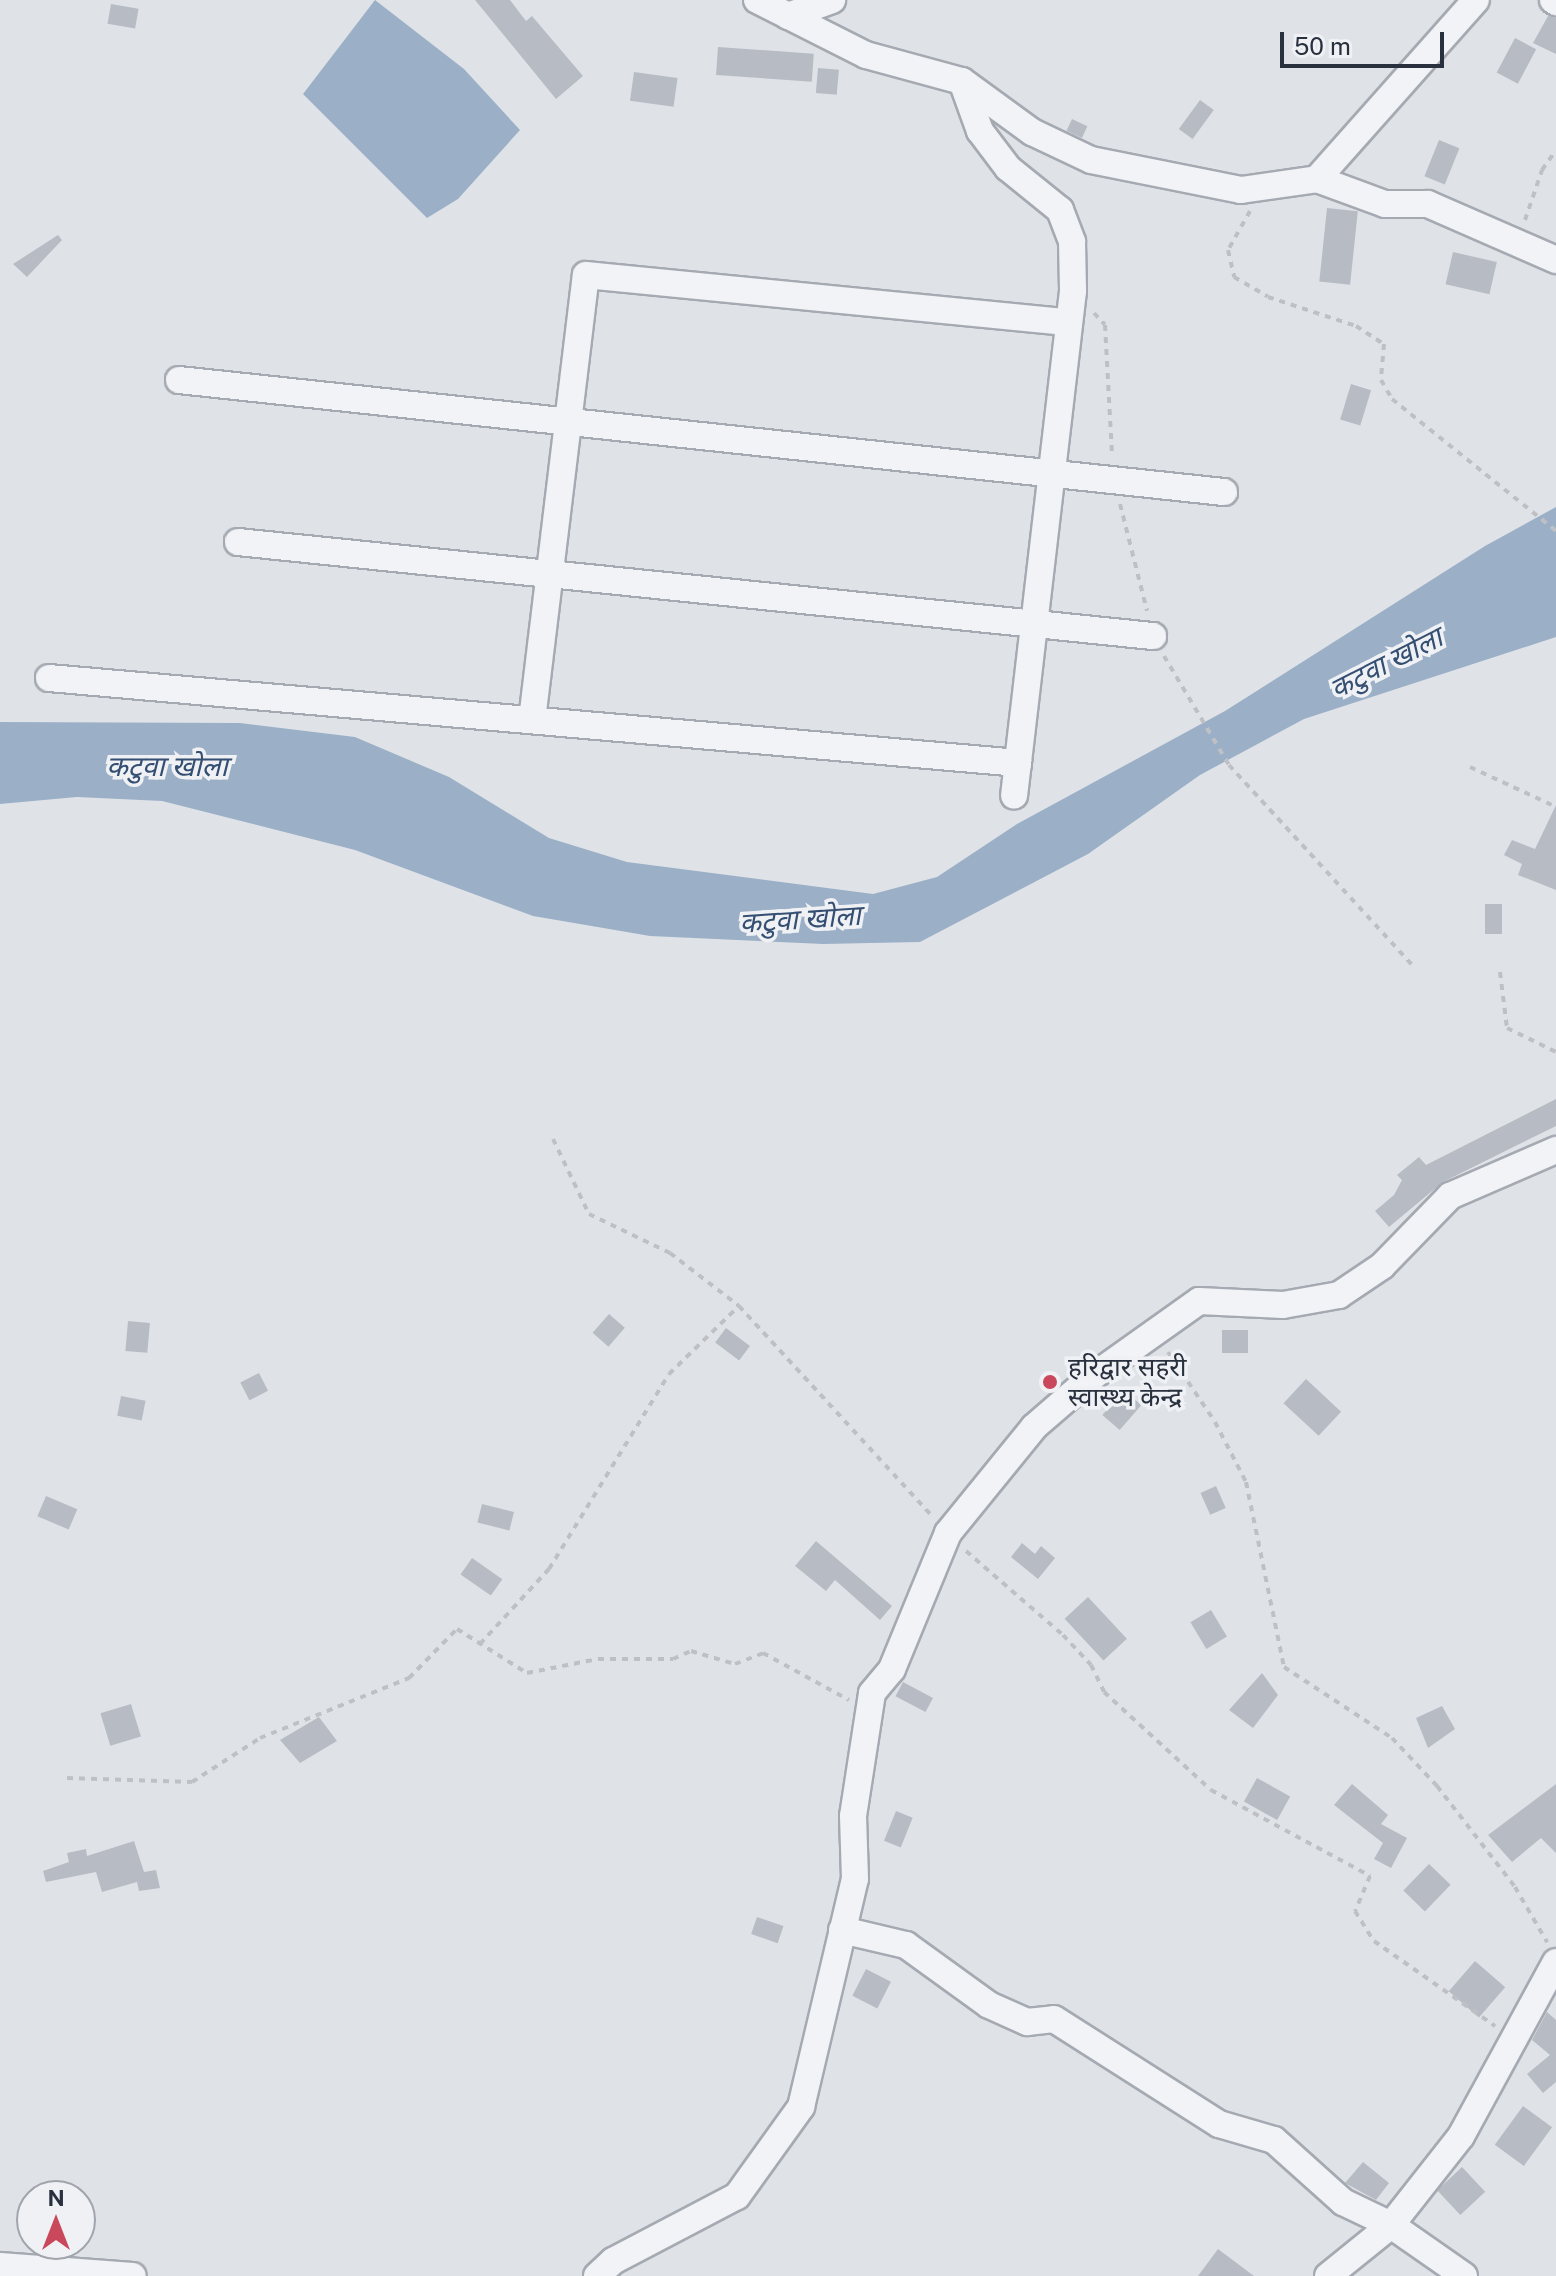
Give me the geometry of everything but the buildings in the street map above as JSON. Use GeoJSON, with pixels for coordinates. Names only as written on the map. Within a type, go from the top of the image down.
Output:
{"type":"FeatureCollection","features":[{"type":"Feature","properties":{"kind":"street"},"geometry":{"type":"LineString","coordinates":[[757,0],[866,55],[962,81],[1032,132],[1091,160],[1241,190],[1317,179],[1385,204],[1428,204],[1556,260]]}},
{"type":"Feature","properties":{"kind":"street"},"geometry":{"type":"LineString","coordinates":[[788,16],[832,0]]}},
{"type":"Feature","properties":{"kind":"street"},"geometry":{"type":"LineString","coordinates":[[1317,179],[1476,0]]}},
{"type":"Feature","properties":{"kind":"street"},"geometry":{"type":"LineString","coordinates":[[962,81],[980,131],[1008,168],[1060,210],[1072,242],[1073,291],[1014,796]]}},
{"type":"Feature","properties":{"kind":"street"},"geometry":{"type":"LineString","coordinates":[[532,720],[586,275],[1069,322]]}},
{"type":"Feature","properties":{"kind":"street"},"geometry":{"type":"LineString","coordinates":[[179,380],[1224,492]]}},
{"type":"Feature","properties":{"kind":"street"},"geometry":{"type":"LineString","coordinates":[[238,542],[1153,636]]}},
{"type":"Feature","properties":{"kind":"street"},"geometry":{"type":"LineString","coordinates":[[49,678],[1018,763]]}},
{"type":"Feature","properties":{"kind":"street"},"geometry":{"type":"LineString","coordinates":[[597,2276],[613,2261],[737,2196],[801,2107],[855,1879],[853,1816],[872,1693],[892,1669],[948,1533],[1034,1427],[1092,1377],[1199,1301],[1283,1305],[1339,1295],[1382,1266],[1450,1196],[1556,1150]]}},
{"type":"Feature","properties":{"kind":"street"},"geometry":{"type":"LineString","coordinates":[[842,1930],[906,1945],[989,2005],[1027,2022],[1054,2019],[1219,2124],[1274,2140],[1343,2202],[1391,2225],[1464,2276]]}},
{"type":"Feature","properties":{"kind":"street"},"geometry":{"type":"LineString","coordinates":[[1328,2276],[1391,2225],[1461,2136],[1517,2040],[1530,2003],[1555,1963]]}},
{"type":"Feature","properties":{"kind":"street"},"geometry":{"type":"LineString","coordinates":[[0,2266],[133,2276]]}},
{"type":"Feature","properties":{"kind":"path"},"geometry":{"type":"LineString","coordinates":[[1517,243],[1542,170],[1556,150]]}},
{"type":"Feature","properties":{"kind":"path"},"geometry":{"type":"LineString","coordinates":[[1241,190],[1250,210],[1228,250],[1234,277],[1268,297],[1356,326],[1384,344],[1381,380],[1392,399],[1556,531]]}},
{"type":"Feature","properties":{"kind":"path"},"geometry":{"type":"LineString","coordinates":[[1073,291],[1105,325],[1114,480],[1153,636],[1229,765],[1413,966]]}},
{"type":"Feature","properties":{"kind":"path"},"geometry":{"type":"LineString","coordinates":[[1470,767],[1556,807]]}},
{"type":"Feature","properties":{"kind":"path"},"geometry":{"type":"LineString","coordinates":[[1500,972],[1507,1028],[1556,1052]]}},
{"type":"Feature","properties":{"kind":"path"},"geometry":{"type":"LineString","coordinates":[[553,1139],[589,1214],[670,1253],[739,1306],[948,1533],[1009,1593],[1063,1635],[1091,1665],[1104,1692],[1211,1790],[1370,1876],[1355,1911],[1374,1941],[1409,1970],[1517,2040]]}},
{"type":"Feature","properties":{"kind":"path"},"geometry":{"type":"LineString","coordinates":[[480,1644],[549,1569],[669,1374],[739,1306]]}},
{"type":"Feature","properties":{"kind":"path"},"geometry":{"type":"LineString","coordinates":[[1155,1333],[1215,1422],[1246,1482],[1284,1667],[1392,1738],[1437,1786],[1540,1923],[1555,1963]]}},
{"type":"Feature","properties":{"kind":"path"},"geometry":{"type":"LineString","coordinates":[[67,1778],[192,1782],[260,1738],[409,1678],[457,1629],[527,1673],[598,1659],[673,1659],[691,1651],[735,1664],[763,1653],[869,1712],[872,1693]]}},
{"type":"Feature","properties":{"kind":"water"},"geometry":{"type":"Polygon","coordinates":[[[375,0],[464,69],[520,130],[458,199],[427,218],[303,94],[375,0]]]}},
{"type":"Feature","properties":{"kind":"water","name":"कटुवा खोला"},"geometry":{"type":"Polygon","coordinates":[[[1556,507],[1556,637],[1304,719],[1200,775],[1088,854],[920,942],[823,944],[650,936],[533,916],[355,850],[162,801],[77,797],[0,804],[0,722],[240,723],[355,737],[449,777],[549,838],[627,862],[873,894],[937,877],[1017,824],[1225,711],[1485,546],[1556,507]]]}},
{"type":"Feature","properties":{"kind":"place","name":"हरिद्वार सहरी स्वास्थ्य केन्द्र"},"geometry":{"type":"Point","coordinates":[1050,1382]}}]}
